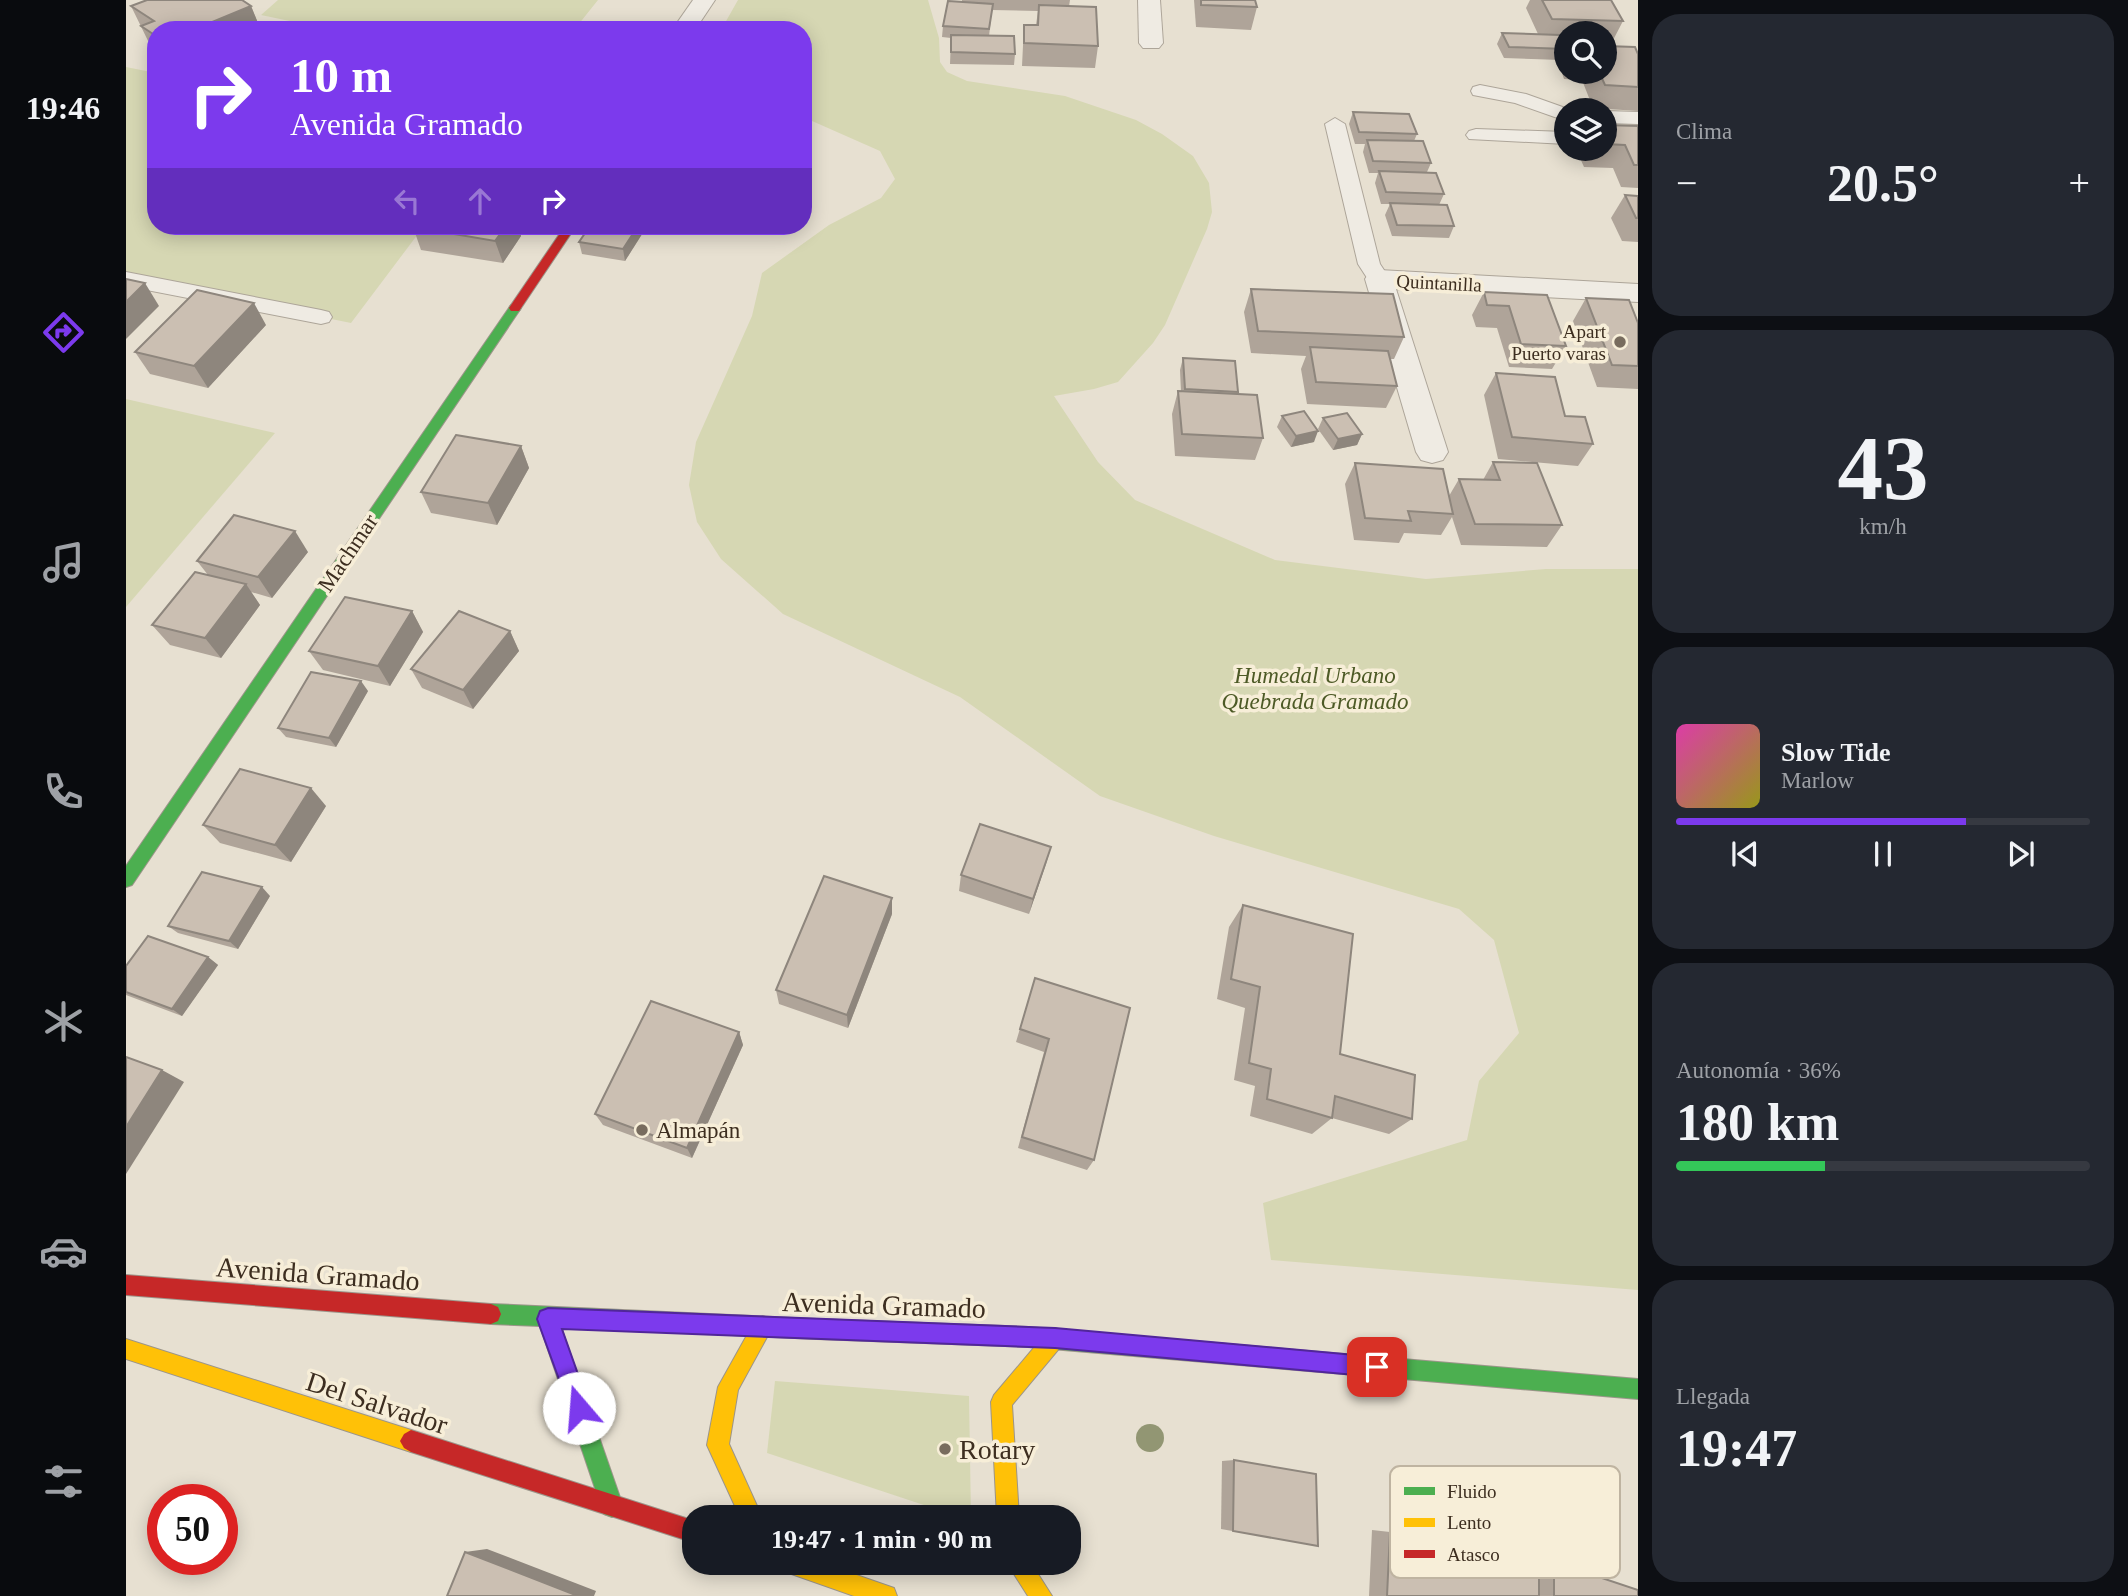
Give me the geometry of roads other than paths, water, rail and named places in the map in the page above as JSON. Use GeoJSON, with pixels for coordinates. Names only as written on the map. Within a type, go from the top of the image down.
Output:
{"type":"FeatureCollection","features":[{"type":"Feature","properties":{"kind":"main road","name":"Machmar"},"geometry":{"type":"LineString","coordinates":[[126,880],[564,235]]}},
{"type":"Feature","properties":{"kind":"main road","name":"Avenida Gramado"},"geometry":{"type":"LineString","coordinates":[[126,1285],[548,1319],[1055,1338],[1638,1389]]}},
{"type":"Feature","properties":{"kind":"main road"},"geometry":{"type":"LineString","coordinates":[[548,1319],[612,1506]]}},
{"type":"Feature","properties":{"kind":"main road"},"geometry":{"type":"LineString","coordinates":[[745,1505],[718,1446],[728,1387],[763,1326]]}},
{"type":"Feature","properties":{"kind":"main road"},"geometry":{"type":"LineString","coordinates":[[1007,1505],[1001,1402],[1055,1338]]}},
{"type":"Feature","properties":{"kind":"main road","name":"Del Salvador"},"geometry":{"type":"LineString","coordinates":[[126,1349],[682,1528]]}},
{"type":"Feature","properties":{"kind":"main road"},"geometry":{"type":"LineString","coordinates":[[825,1575],[886,1596]]}},
{"type":"Feature","properties":{"kind":"main road"},"geometry":{"type":"LineString","coordinates":[[1026,1575],[1041,1596]]}},
{"type":"Feature","properties":{"kind":"street"},"geometry":{"type":"LineString","coordinates":[[689,21],[704,0]]}},
{"type":"Feature","properties":{"kind":"street"},"geometry":{"type":"LineString","coordinates":[[1149,0],[1151,44]]}},
{"type":"Feature","properties":{"kind":"street","name":"Quintanilla"},"geometry":{"type":"LineString","coordinates":[[1432,452],[1379,279],[1638,293]]}},
{"type":"Feature","properties":{"kind":"lane"},"geometry":{"type":"LineString","coordinates":[[1480,91],[1519,98],[1554,111]]}},
{"type":"Feature","properties":{"kind":"lane"},"geometry":{"type":"LineString","coordinates":[[1617,117],[1638,118]]}},
{"type":"Feature","properties":{"kind":"lane"},"geometry":{"type":"LineString","coordinates":[[1335,124],[1369,264],[1379,279]]}},
{"type":"Feature","properties":{"kind":"lane"},"geometry":{"type":"LineString","coordinates":[[1476,135],[1554,138]]}},
{"type":"Feature","properties":{"kind":"lane"},"geometry":{"type":"LineString","coordinates":[[126,279],[321,317]]}},
{"type":"Feature","properties":{"kind":"place","name":"Apart Puerto varas"},"geometry":{"type":"Point","coordinates":[1620,342]}},
{"type":"Feature","properties":{"kind":"place","name":"Almapán"},"geometry":{"type":"Point","coordinates":[642,1130]}},
{"type":"Feature","properties":{"kind":"place","name":"Rotary"},"geometry":{"type":"Point","coordinates":[945,1449]}},
{"type":"Feature","properties":{"kind":"park label","name":"Humedal Urbano Quebrada Gramado"},"geometry":{"type":"Point","coordinates":[1315,688]}}]}
